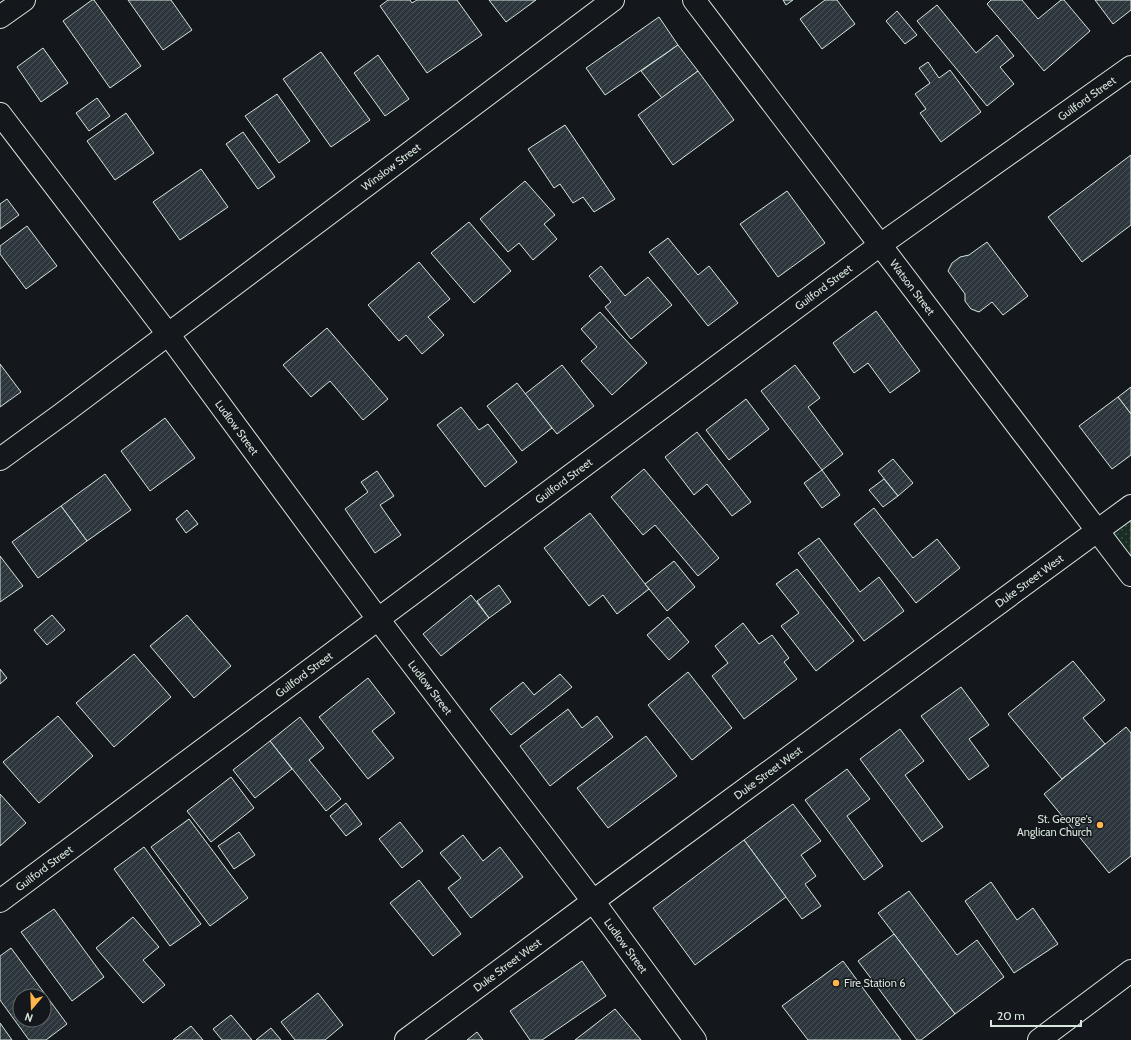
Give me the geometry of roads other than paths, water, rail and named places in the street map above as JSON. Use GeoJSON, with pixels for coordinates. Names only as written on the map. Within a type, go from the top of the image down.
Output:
{"type":"FeatureCollection","features":[{"type":"Feature","properties":{"kind":"street"},"geometry":{"type":"LineString","coordinates":[[0,17],[24,0]]}},
{"type":"Feature","properties":{"kind":"street","name":"Winslow Street"},"geometry":{"type":"LineString","coordinates":[[0,459],[613,0]]}},
{"type":"Feature","properties":{"kind":"street","name":"Watson Street"},"geometry":{"type":"LineString","coordinates":[[694,0],[1131,575]]}},
{"type":"Feature","properties":{"kind":"street","name":"Guilford Street"},"geometry":{"type":"LineString","coordinates":[[0,901],[880,245],[1131,67]]}},
{"type":"Feature","properties":{"kind":"street","name":"Ludlow Street"},"geometry":{"type":"LineString","coordinates":[[0,114],[168,334],[378,619],[593,901],[695,1040]]}},
{"type":"Feature","properties":{"kind":"street","name":"Duke Street West"},"geometry":{"type":"LineString","coordinates":[[406,1040],[1131,506]]}},
{"type":"Feature","properties":{"kind":"street"},"geometry":{"type":"LineString","coordinates":[[1039,1040],[1131,971]]}},
{"type":"Feature","properties":{"kind":"place","name":"St. George's Anglican Church"},"geometry":{"type":"Point","coordinates":[1100,825]}},
{"type":"Feature","properties":{"kind":"place","name":"Fire Station 6"},"geometry":{"type":"Point","coordinates":[836,983]}}]}
